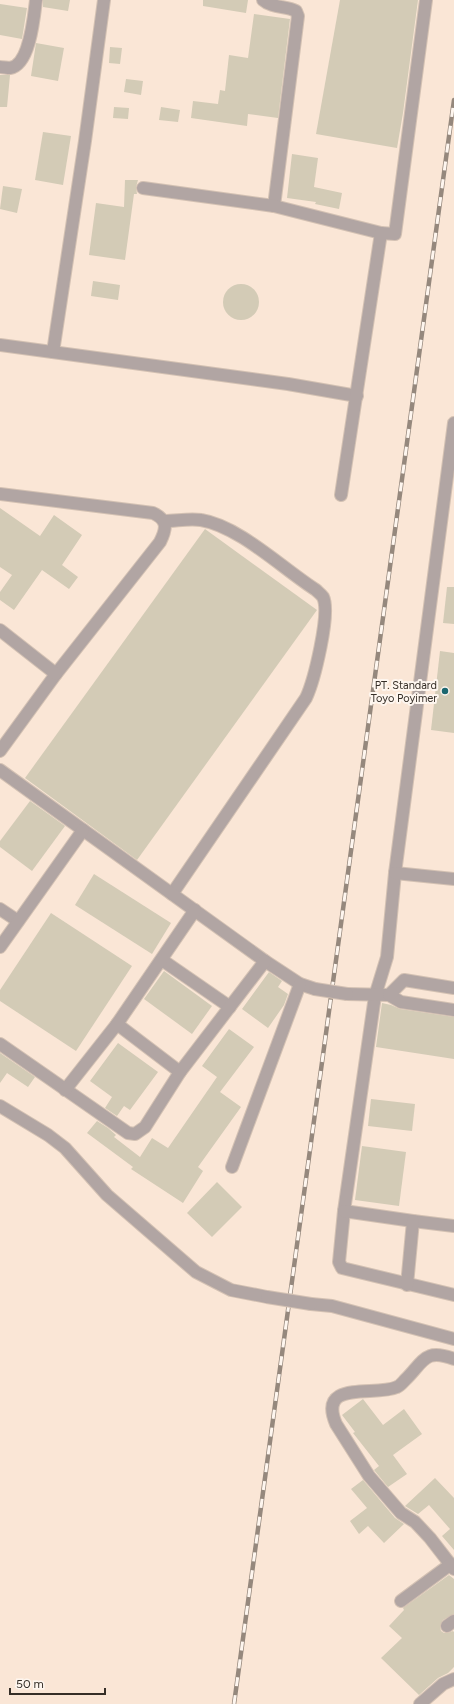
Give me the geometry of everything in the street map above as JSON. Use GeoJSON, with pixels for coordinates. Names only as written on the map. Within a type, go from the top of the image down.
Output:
{"type":"FeatureCollection","features":[{"type":"Feature","properties":{"kind":"street"},"geometry":{"type":"LineString","coordinates":[[0,67],[10,68],[17,63],[28,48],[36,0]]}},
{"type":"Feature","properties":{"kind":"street"},"geometry":{"type":"LineString","coordinates":[[53,352],[85,141],[104,0]]}},
{"type":"Feature","properties":{"kind":"street"},"geometry":{"type":"LineString","coordinates":[[263,0],[267,4],[290,8],[296,11],[298,16],[274,206]]}},
{"type":"Feature","properties":{"kind":"street"},"geometry":{"type":"LineString","coordinates":[[143,188],[274,206],[381,233],[395,234],[426,0]]}},
{"type":"Feature","properties":{"kind":"street"},"geometry":{"type":"LineString","coordinates":[[342,496],[381,233]]}},
{"type":"Feature","properties":{"kind":"street"},"geometry":{"type":"LineString","coordinates":[[0,345],[288,384],[357,396]]}},
{"type":"Feature","properties":{"kind":"street"},"geometry":{"type":"LineString","coordinates":[[454,423],[395,873],[387,957],[375,996],[344,1211],[339,1262],[342,1268],[407,1285],[454,1295]]}},
{"type":"Feature","properties":{"kind":"street"},"geometry":{"type":"LineString","coordinates":[[0,494],[149,512],[160,516],[164,521],[165,529],[160,542],[56,674],[0,751]]}},
{"type":"Feature","properties":{"kind":"street"},"geometry":{"type":"LineString","coordinates":[[164,521],[200,520],[220,525],[236,533],[316,590],[323,597],[324,608],[321,642],[312,687],[172,894]]}},
{"type":"Feature","properties":{"kind":"street"},"geometry":{"type":"LineString","coordinates":[[0,630],[56,674]]}},
{"type":"Feature","properties":{"kind":"street"},"geometry":{"type":"LineString","coordinates":[[0,770],[265,961],[300,984],[315,989],[347,994],[375,996],[389,995],[401,1002],[454,1010]]}},
{"type":"Feature","properties":{"kind":"street"},"geometry":{"type":"LineString","coordinates":[[0,947],[84,830]]}},
{"type":"Feature","properties":{"kind":"street"},"geometry":{"type":"LineString","coordinates":[[395,873],[454,879]]}},
{"type":"Feature","properties":{"kind":"street"},"geometry":{"type":"LineString","coordinates":[[0,910],[18,921]]}},
{"type":"Feature","properties":{"kind":"street"},"geometry":{"type":"LineString","coordinates":[[65,1090],[117,1024],[195,910]]}},
{"type":"Feature","properties":{"kind":"street"},"geometry":{"type":"LineString","coordinates":[[162,960],[230,1007]]}},
{"type":"Feature","properties":{"kind":"street"},"geometry":{"type":"LineString","coordinates":[[0,1044],[128,1133],[135,1134],[145,1127],[180,1072],[265,961]]}},
{"type":"Feature","properties":{"kind":"street"},"geometry":{"type":"LineString","coordinates":[[389,995],[404,980],[454,988]]}},
{"type":"Feature","properties":{"kind":"street"},"geometry":{"type":"LineString","coordinates":[[232,1167],[300,984]]}},
{"type":"Feature","properties":{"kind":"street"},"geometry":{"type":"LineString","coordinates":[[117,1024],[180,1072]]}},
{"type":"Feature","properties":{"kind":"street"},"geometry":{"type":"LineString","coordinates":[[0,1106],[48,1134],[65,1148],[107,1195],[196,1272],[231,1290],[311,1304],[332,1306],[454,1340]]}},
{"type":"Feature","properties":{"kind":"street"},"geometry":{"type":"LineString","coordinates":[[344,1211],[454,1226]]}},
{"type":"Feature","properties":{"kind":"street"},"geometry":{"type":"LineString","coordinates":[[407,1285],[413,1221]]}},
{"type":"Feature","properties":{"kind":"street"},"geometry":{"type":"LineString","coordinates":[[401,1601],[453,1566],[430,1538],[415,1522],[401,1513],[369,1476],[336,1424],[332,1415],[336,1399],[342,1394],[350,1392],[385,1390],[398,1387],[421,1362],[433,1354],[454,1359]]}},
{"type":"Feature","properties":{"kind":"street"},"geometry":{"type":"LineString","coordinates":[[420,1704],[443,1684],[454,1680]]}},
{"type":"Feature","properties":{"kind":"building"},"geometry":{"type":"Polygon","coordinates":[[[43,0],[70,0],[68,11],[43,7],[43,0]]]}},
{"type":"Feature","properties":{"kind":"building"},"geometry":{"type":"Polygon","coordinates":[[[203,0],[248,0],[246,13],[203,6],[203,0]]]}},
{"type":"Feature","properties":{"kind":"building"},"geometry":{"type":"Polygon","coordinates":[[[340,0],[418,0],[397,148],[316,134],[340,0]]]}},
{"type":"Feature","properties":{"kind":"building"},"geometry":{"type":"Polygon","coordinates":[[[0,4],[27,8],[22,39],[0,35],[0,4]]]}},
{"type":"Feature","properties":{"kind":"building"},"geometry":{"type":"Polygon","coordinates":[[[254,14],[290,19],[278,118],[248,114],[247,126],[191,118],[193,101],[218,104],[220,90],[225,91],[229,55],[248,58],[254,14]]]}},
{"type":"Feature","properties":{"kind":"building"},"geometry":{"type":"Polygon","coordinates":[[[36,43],[64,48],[58,81],[31,76],[36,43]]]}},
{"type":"Feature","properties":{"kind":"building"},"geometry":{"type":"Polygon","coordinates":[[[110,47],[122,48],[120,64],[109,63],[110,47]]]}},
{"type":"Feature","properties":{"kind":"building"},"geometry":{"type":"Polygon","coordinates":[[[0,75],[10,75],[7,107],[0,107],[0,75]]]}},
{"type":"Feature","properties":{"kind":"building"},"geometry":{"type":"Polygon","coordinates":[[[126,79],[143,81],[141,95],[124,92],[126,79]]]}},
{"type":"Feature","properties":{"kind":"building"},"geometry":{"type":"Polygon","coordinates":[[[114,107],[129,108],[128,119],[113,118],[114,107]]]}},
{"type":"Feature","properties":{"kind":"building"},"geometry":{"type":"Polygon","coordinates":[[[161,107],[180,110],[178,122],[159,120],[161,107]]]}},
{"type":"Feature","properties":{"kind":"building"},"geometry":{"type":"Polygon","coordinates":[[[43,132],[71,136],[63,185],[35,180],[43,132]]]}},
{"type":"Feature","properties":{"kind":"building"},"geometry":{"type":"Polygon","coordinates":[[[292,154],[318,158],[314,187],[342,193],[339,209],[315,204],[316,202],[287,198],[292,154]]]}},
{"type":"Feature","properties":{"kind":"building"},"geometry":{"type":"Polygon","coordinates":[[[125,180],[138,180],[136,187],[137,194],[134,194],[125,260],[89,255],[96,203],[124,207],[125,180]]]}},
{"type":"Feature","properties":{"kind":"building"},"geometry":{"type":"Polygon","coordinates":[[[3,186],[22,189],[17,213],[0,209],[3,186]]]}},
{"type":"Feature","properties":{"kind":"building"},"geometry":{"type":"Polygon","coordinates":[[[93,281],[120,285],[118,300],[91,296],[93,281]]]}},
{"type":"Feature","properties":{"kind":"building"},"geometry":{"type":"Polygon","coordinates":[[[241,284],[251,287],[256,292],[259,302],[256,312],[251,317],[241,320],[231,317],[226,312],[223,302],[226,292],[231,287],[241,284]]]}},
{"type":"Feature","properties":{"kind":"building"},"geometry":{"type":"Polygon","coordinates":[[[0,508],[40,536],[54,515],[82,535],[62,565],[78,577],[69,589],[42,570],[14,610],[0,600],[0,592],[12,575],[0,567],[0,508]]]}},
{"type":"Feature","properties":{"kind":"building"},"geometry":{"type":"Polygon","coordinates":[[[205,529],[317,610],[137,860],[25,778],[205,529]]]}},
{"type":"Feature","properties":{"kind":"building"},"geometry":{"type":"Polygon","coordinates":[[[447,587],[454,587],[454,624],[443,623],[447,587]]]}},
{"type":"Feature","properties":{"kind":"building","name":"PT. Standard Toyo Poyimer"},"geometry":{"type":"Polygon","coordinates":[[[440,651],[454,653],[454,733],[431,730],[440,651]]]}},
{"type":"Feature","properties":{"kind":"building"},"geometry":{"type":"Polygon","coordinates":[[[30,801],[65,826],[32,871],[0,847],[0,841],[30,801]]]}},
{"type":"Feature","properties":{"kind":"building"},"geometry":{"type":"Polygon","coordinates":[[[94,874],[171,923],[152,954],[75,905],[94,874]]]}},
{"type":"Feature","properties":{"kind":"building"},"geometry":{"type":"Polygon","coordinates":[[[51,913],[132,966],[76,1051],[0,1001],[0,990],[51,913]]]}},
{"type":"Feature","properties":{"kind":"building"},"geometry":{"type":"Polygon","coordinates":[[[164,971],[212,1006],[192,1034],[144,999],[164,971]]]}},
{"type":"Feature","properties":{"kind":"building"},"geometry":{"type":"Polygon","coordinates":[[[269,972],[282,981],[278,987],[288,994],[284,1005],[268,1028],[242,1009],[269,972]]]}},
{"type":"Feature","properties":{"kind":"building"},"geometry":{"type":"Polygon","coordinates":[[[382,1003],[400,1009],[454,1017],[454,1059],[376,1047],[382,1003]]]}},
{"type":"Feature","properties":{"kind":"building"},"geometry":{"type":"Polygon","coordinates":[[[229,1029],[254,1047],[220,1092],[241,1107],[198,1167],[203,1171],[183,1203],[131,1169],[133,1167],[87,1133],[97,1121],[108,1128],[116,1135],[114,1137],[140,1157],[152,1138],[168,1148],[217,1077],[202,1066],[229,1029]]]}},
{"type":"Feature","properties":{"kind":"building"},"geometry":{"type":"Polygon","coordinates":[[[118,1043],[158,1072],[130,1110],[124,1106],[117,1116],[105,1108],[112,1097],[90,1081],[118,1043]]]}},
{"type":"Feature","properties":{"kind":"building"},"geometry":{"type":"Polygon","coordinates":[[[0,1053],[35,1077],[28,1087],[7,1073],[0,1083],[0,1053]]]}},
{"type":"Feature","properties":{"kind":"building"},"geometry":{"type":"Polygon","coordinates":[[[371,1099],[415,1104],[412,1131],[368,1126],[371,1099]]]}},
{"type":"Feature","properties":{"kind":"building"},"geometry":{"type":"Polygon","coordinates":[[[362,1146],[406,1152],[399,1206],[355,1200],[362,1146]]]}},
{"type":"Feature","properties":{"kind":"building"},"geometry":{"type":"Polygon","coordinates":[[[217,1182],[242,1207],[212,1237],[187,1213],[217,1182]]]}},
{"type":"Feature","properties":{"kind":"building"},"geometry":{"type":"Polygon","coordinates":[[[363,1399],[383,1425],[404,1409],[422,1434],[393,1455],[407,1474],[388,1487],[374,1470],[379,1466],[353,1433],[355,1432],[342,1415],[363,1399]]]}},
{"type":"Feature","properties":{"kind":"building"},"geometry":{"type":"Polygon","coordinates":[[[435,1478],[454,1498],[454,1550],[442,1536],[450,1529],[429,1505],[418,1514],[405,1506],[435,1478]]]}},
{"type":"Feature","properties":{"kind":"building"},"geometry":{"type":"Polygon","coordinates":[[[363,1480],[395,1518],[404,1524],[384,1543],[368,1526],[359,1534],[350,1521],[367,1508],[351,1489],[363,1480]]]}},
{"type":"Feature","properties":{"kind":"building"},"geometry":{"type":"Polygon","coordinates":[[[449,1575],[454,1579],[454,1614],[443,1620],[440,1626],[441,1631],[444,1633],[454,1632],[454,1667],[448,1673],[438,1678],[419,1695],[381,1658],[402,1638],[389,1626],[404,1610],[403,1608],[449,1575]]]}},
{"type":"Feature","properties":{"kind":"railway"},"geometry":{"type":"LineString","coordinates":[[234,1704],[454,100]]}},
{"type":"Feature","properties":{"kind":"place","name":"PT. Standard Toyo Poyimer"},"geometry":{"type":"Point","coordinates":[445,691]}}]}
